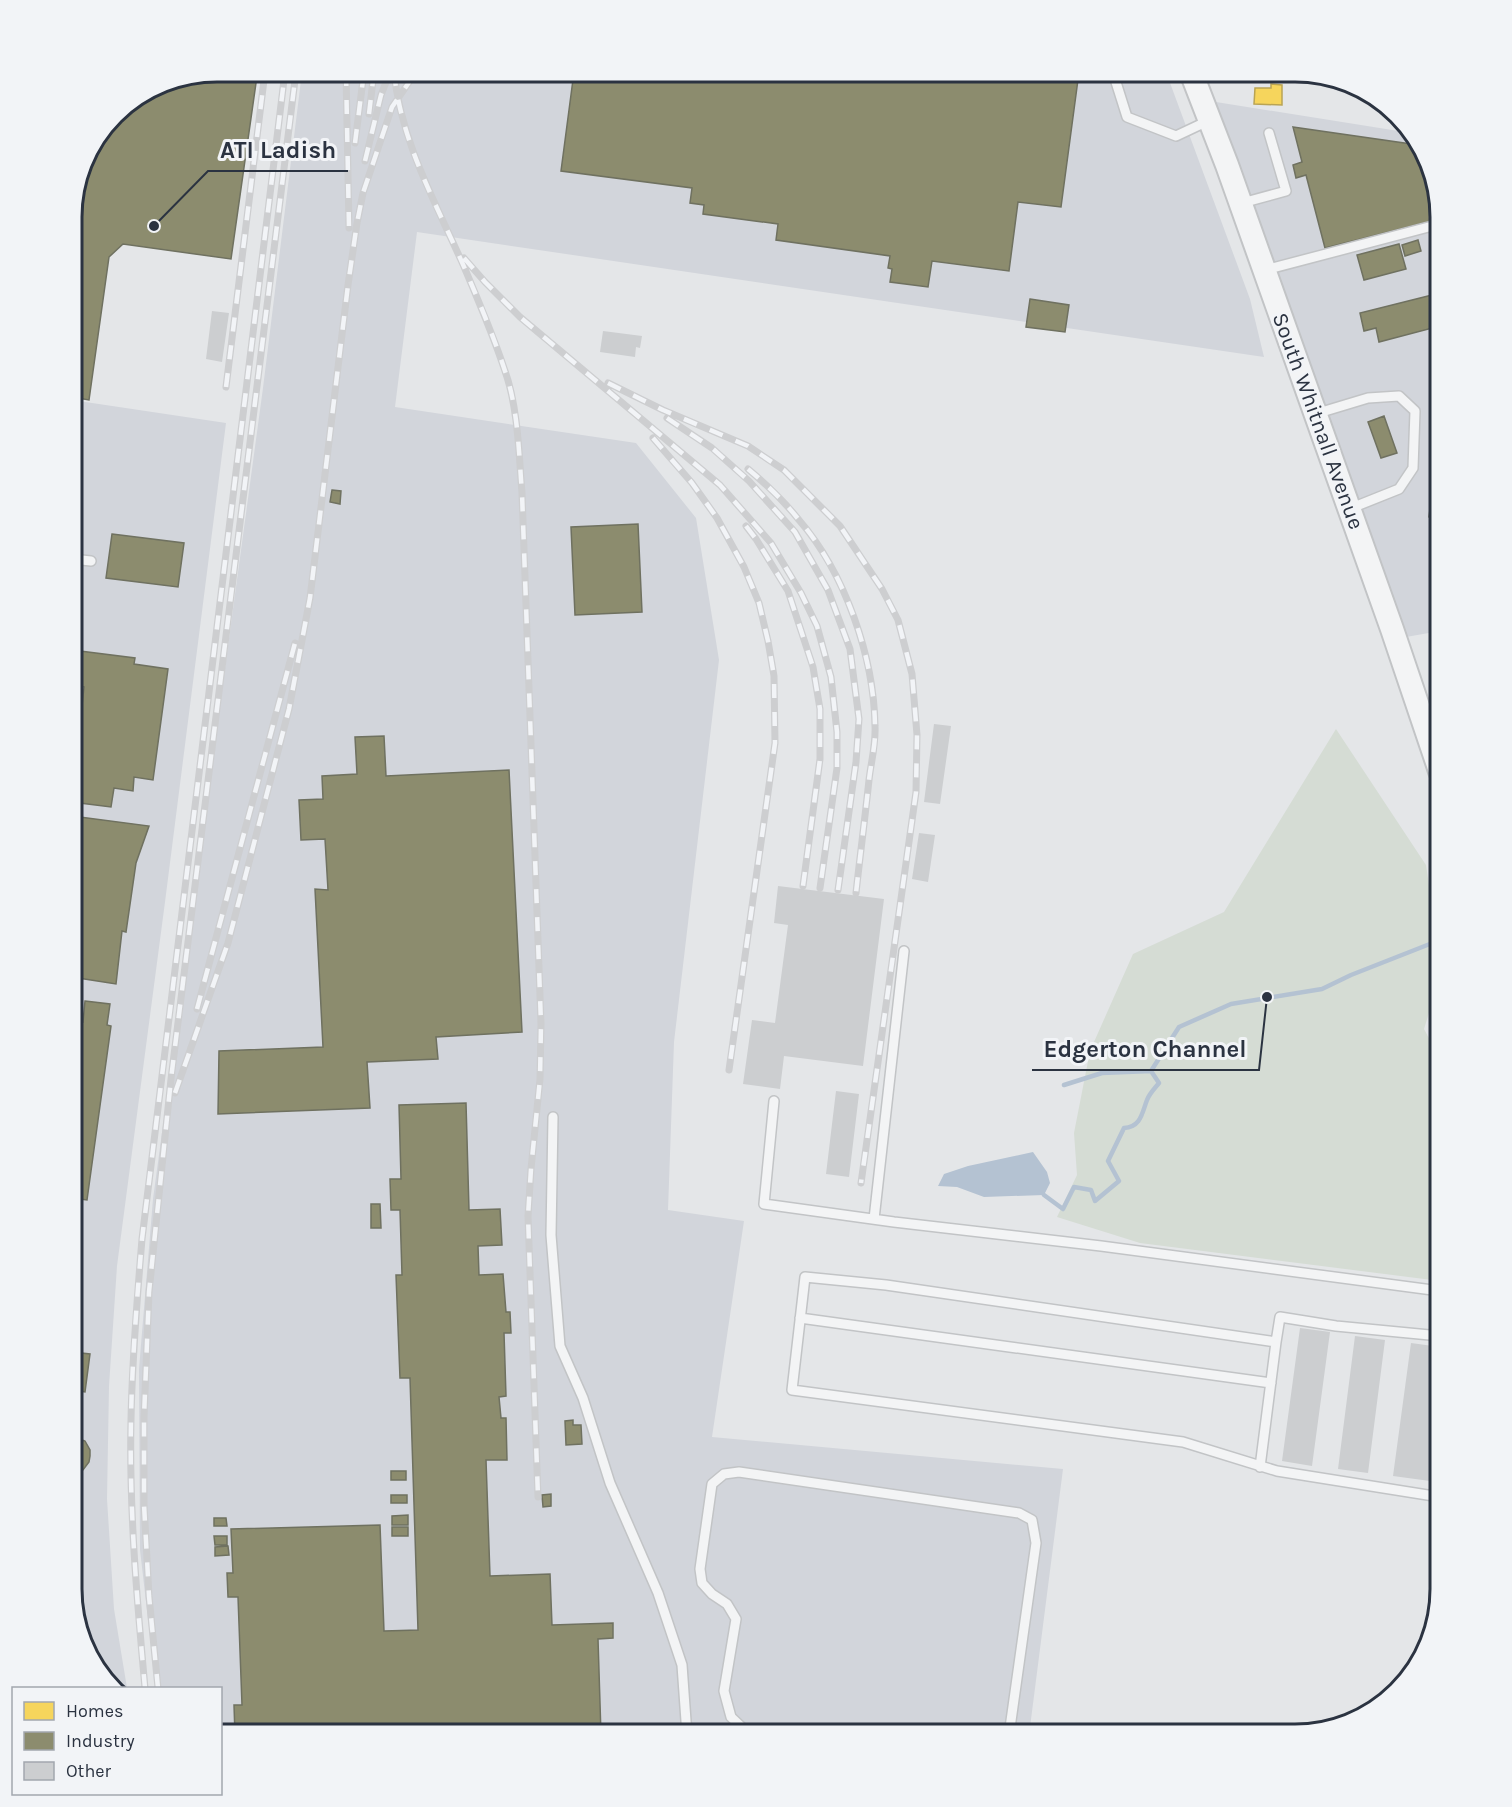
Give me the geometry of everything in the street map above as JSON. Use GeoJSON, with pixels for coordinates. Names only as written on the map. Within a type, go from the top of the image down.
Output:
{"type":"FeatureCollection","features":[{"type":"Feature","properties":{"kind":"street","name":"South Whitnall Avenue"},"geometry":{"type":"LineString","coordinates":[[1195,83],[1241,204],[1430,742]]}},
{"type":"Feature","properties":{"kind":"lane"},"geometry":{"type":"LineString","coordinates":[[1116,83],[1127,117],[1176,136],[1210,120]]}},
{"type":"Feature","properties":{"kind":"lane"},"geometry":{"type":"LineString","coordinates":[[1241,204],[1286,191],[1269,133]]}},
{"type":"Feature","properties":{"kind":"lane"},"geometry":{"type":"LineString","coordinates":[[1264,270],[1430,227]]}},
{"type":"Feature","properties":{"kind":"lane"},"geometry":{"type":"LineString","coordinates":[[1315,414],[1368,398],[1399,396],[1414,411],[1413,468],[1399,489],[1349,509]]}},
{"type":"Feature","properties":{"kind":"lane"},"geometry":{"type":"LineString","coordinates":[[83,560],[91,561]]}},
{"type":"Feature","properties":{"kind":"lane"},"geometry":{"type":"LineString","coordinates":[[874,1219],[904,951]]}},
{"type":"Feature","properties":{"kind":"lane"},"geometry":{"type":"LineString","coordinates":[[774,1101],[764,1204],[1430,1290]]}},
{"type":"Feature","properties":{"kind":"lane"},"geometry":{"type":"LineString","coordinates":[[554,1117],[551,1235],[560,1346],[583,1398],[610,1483],[658,1593],[682,1665],[686,1724]]}},
{"type":"Feature","properties":{"kind":"lane"},"geometry":{"type":"LineString","coordinates":[[1276,1342],[886,1286],[805,1277],[792,1389],[1183,1442],[1260,1467],[1430,1495]]}},
{"type":"Feature","properties":{"kind":"lane"},"geometry":{"type":"LineString","coordinates":[[1260,1467],[1280,1317],[1336,1326],[1430,1335]]}},
{"type":"Feature","properties":{"kind":"lane"},"geometry":{"type":"LineString","coordinates":[[800,1318],[1271,1383]]}},
{"type":"Feature","properties":{"kind":"lane"},"geometry":{"type":"LineString","coordinates":[[739,1724],[731,1716],[724,1691],[736,1619],[728,1604],[712,1594],[702,1583],[700,1569],[712,1484],[724,1474],[739,1472],[1019,1513],[1032,1520],[1036,1543],[1011,1724]]}},
{"type":"Feature","properties":{"kind":"shaded area"},"geometry":{"type":"Polygon","coordinates":[[[301,82],[1170,83],[1250,299],[1264,357],[417,232],[395,407],[636,443],[696,518],[719,660],[674,1042],[668,1210],[744,1221],[712,1437],[1063,1469],[1030,1724],[222,1724],[222,1687],[156,1687],[140,1550],[139,1369],[153,1199],[263,388],[301,82]]]}},
{"type":"Feature","properties":{"kind":"shaded area"},"geometry":{"type":"Polygon","coordinates":[[[1216,102],[1398,131],[1416,158],[1427,191],[1430,217],[1430,633],[1406,637],[1216,102]]]}},
{"type":"Feature","properties":{"kind":"shaded area"},"geometry":{"type":"Polygon","coordinates":[[[83,402],[226,423],[117,1266],[109,1386],[107,1499],[114,1609],[127,1687],[110,1672],[93,1641],[87,1625],[82,1590],[83,402]]]}},
{"type":"Feature","properties":{"kind":"shaded area"},"geometry":{"type":"Polygon","coordinates":[[[1336,729],[1426,865],[1430,892],[1430,1010],[1424,1029],[1430,1040],[1430,1280],[1140,1243],[1057,1217],[1077,1175],[1074,1133],[1090,1051],[1133,954],[1224,912],[1336,729]]]}},
{"type":"Feature","properties":{"kind":"water"},"geometry":{"type":"Polygon","coordinates":[[[1033,1152],[1047,1172],[1050,1183],[1044,1195],[984,1197],[957,1187],[938,1186],[944,1174],[968,1166],[1033,1152]]]}},
{"type":"Feature","properties":{"kind":"building: Homes"},"geometry":{"type":"Polygon","coordinates":[[[1271,84],[1282,85],[1282,105],[1254,104],[1255,88],[1271,88],[1271,84]]]}},
{"type":"Feature","properties":{"kind":"building: Industry"},"geometry":{"type":"Polygon","coordinates":[[[256,82],[231,259],[123,244],[109,257],[89,400],[83,399],[83,208],[87,182],[96,158],[110,135],[128,116],[166,93],[200,84],[256,82]]]}},
{"type":"Feature","properties":{"kind":"building: Industry"},"geometry":{"type":"Polygon","coordinates":[[[573,82],[1078,83],[1061,207],[1018,202],[1009,271],[932,261],[928,287],[890,282],[892,269],[888,268],[890,256],[776,240],[778,224],[703,214],[704,205],[690,203],[692,188],[561,171],[573,82]]]}},
{"type":"Feature","properties":{"kind":"building: Industry"},"geometry":{"type":"Polygon","coordinates":[[[1293,127],[1408,144],[1416,158],[1427,191],[1430,222],[1325,248],[1306,175],[1296,178],[1293,165],[1302,162],[1293,127]]]}},
{"type":"Feature","properties":{"kind":"building: Industry"},"geometry":{"type":"Polygon","coordinates":[[[1418,240],[1421,251],[1405,256],[1402,245],[1418,240]]]}},
{"type":"Feature","properties":{"kind":"building: Industry"},"geometry":{"type":"Polygon","coordinates":[[[1399,244],[1406,269],[1364,280],[1357,255],[1399,244]]]}},
{"type":"Feature","properties":{"kind":"building: Industry"},"geometry":{"type":"Polygon","coordinates":[[[1430,296],[1430,329],[1379,342],[1376,328],[1364,331],[1360,313],[1430,296]]]}},
{"type":"Feature","properties":{"kind":"building: Industry"},"geometry":{"type":"Polygon","coordinates":[[[1030,299],[1069,305],[1065,332],[1026,327],[1030,299]]]}},
{"type":"Feature","properties":{"kind":"building: Industry"},"geometry":{"type":"Polygon","coordinates":[[[1384,416],[1397,453],[1381,458],[1368,422],[1384,416]]]}},
{"type":"Feature","properties":{"kind":"building: Industry"},"geometry":{"type":"Polygon","coordinates":[[[332,490],[341,491],[340,504],[330,502],[332,490]]]}},
{"type":"Feature","properties":{"kind":"building: Industry"},"geometry":{"type":"Polygon","coordinates":[[[638,524],[642,612],[575,615],[571,527],[638,524]]]}},
{"type":"Feature","properties":{"kind":"building: Industry"},"geometry":{"type":"Polygon","coordinates":[[[112,534],[184,543],[178,587],[106,578],[112,534]]]}},
{"type":"Feature","properties":{"kind":"building: Industry"},"geometry":{"type":"Polygon","coordinates":[[[83,651],[135,658],[134,664],[168,669],[153,780],[134,777],[133,791],[114,788],[111,807],[83,803],[83,651]]]}},
{"type":"Feature","properties":{"kind":"building: Industry"},"geometry":{"type":"Polygon","coordinates":[[[384,736],[386,776],[509,770],[522,1032],[436,1037],[438,1059],[367,1062],[370,1108],[218,1114],[219,1051],[323,1047],[315,889],[328,890],[325,839],[301,840],[299,800],[323,799],[322,776],[357,774],[355,737],[384,736]]]}},
{"type":"Feature","properties":{"kind":"building: Industry"},"geometry":{"type":"Polygon","coordinates":[[[83,817],[149,826],[136,863],[126,932],[122,931],[116,984],[82,979],[83,817]]]}},
{"type":"Feature","properties":{"kind":"building: Industry"},"geometry":{"type":"Polygon","coordinates":[[[85,1001],[110,1004],[107,1025],[111,1026],[87,1200],[82,1199],[85,1001]]]}},
{"type":"Feature","properties":{"kind":"building: Industry"},"geometry":{"type":"Polygon","coordinates":[[[466,1103],[469,1210],[500,1209],[502,1245],[478,1246],[479,1275],[503,1274],[506,1312],[510,1312],[511,1333],[504,1333],[506,1396],[499,1397],[501,1418],[506,1418],[507,1460],[486,1460],[490,1576],[550,1574],[552,1625],[613,1623],[613,1638],[598,1639],[601,1724],[235,1724],[234,1705],[242,1705],[238,1597],[228,1597],[227,1573],[233,1573],[231,1529],[380,1525],[384,1631],[418,1630],[410,1378],[400,1378],[396,1275],[402,1275],[400,1210],[391,1210],[390,1179],[401,1179],[399,1105],[466,1103]]]}},
{"type":"Feature","properties":{"kind":"building: Industry"},"geometry":{"type":"Polygon","coordinates":[[[371,1204],[380,1204],[381,1228],[371,1228],[371,1204]]]}},
{"type":"Feature","properties":{"kind":"building: Industry"},"geometry":{"type":"Polygon","coordinates":[[[82,1353],[90,1354],[85,1392],[82,1392],[82,1353]]]}},
{"type":"Feature","properties":{"kind":"building: Industry"},"geometry":{"type":"Polygon","coordinates":[[[573,1420],[573,1425],[581,1425],[582,1444],[566,1445],[565,1421],[573,1420]]]}},
{"type":"Feature","properties":{"kind":"building: Industry"},"geometry":{"type":"Polygon","coordinates":[[[82,1440],[90,1450],[89,1462],[83,1470],[82,1440]]]}},
{"type":"Feature","properties":{"kind":"building: Industry"},"geometry":{"type":"Polygon","coordinates":[[[391,1471],[406,1471],[406,1480],[391,1480],[391,1471]]]}},
{"type":"Feature","properties":{"kind":"building: Industry"},"geometry":{"type":"Polygon","coordinates":[[[551,1494],[551,1506],[543,1507],[542,1495],[551,1494]]]}},
{"type":"Feature","properties":{"kind":"building: Industry"},"geometry":{"type":"Polygon","coordinates":[[[391,1495],[407,1495],[407,1503],[391,1503],[391,1495]]]}},
{"type":"Feature","properties":{"kind":"building: Industry"},"geometry":{"type":"Polygon","coordinates":[[[408,1515],[408,1525],[392,1525],[392,1516],[408,1515]]]}},
{"type":"Feature","properties":{"kind":"building: Industry"},"geometry":{"type":"Polygon","coordinates":[[[214,1518],[226,1518],[227,1526],[214,1526],[214,1518]]]}},
{"type":"Feature","properties":{"kind":"building: Industry"},"geometry":{"type":"Polygon","coordinates":[[[392,1527],[408,1527],[408,1536],[392,1536],[392,1527]]]}},
{"type":"Feature","properties":{"kind":"building: Industry"},"geometry":{"type":"Polygon","coordinates":[[[214,1536],[227,1536],[227,1545],[215,1545],[214,1536]]]}},
{"type":"Feature","properties":{"kind":"building: Industry"},"geometry":{"type":"Polygon","coordinates":[[[228,1546],[229,1555],[215,1556],[215,1547],[228,1546]]]}},
{"type":"Feature","properties":{"kind":"building: Other"},"geometry":{"type":"Polygon","coordinates":[[[212,311],[229,313],[222,362],[206,359],[212,311]]]}},
{"type":"Feature","properties":{"kind":"building: Other"},"geometry":{"type":"Polygon","coordinates":[[[603,331],[642,336],[640,348],[636,347],[635,357],[600,352],[603,331]]]}},
{"type":"Feature","properties":{"kind":"building: Other"},"geometry":{"type":"Polygon","coordinates":[[[934,724],[951,726],[940,804],[924,802],[934,724]]]}},
{"type":"Feature","properties":{"kind":"building: Other"},"geometry":{"type":"Polygon","coordinates":[[[919,833],[935,835],[928,882],[912,879],[919,833]]]}},
{"type":"Feature","properties":{"kind":"building: Other"},"geometry":{"type":"Polygon","coordinates":[[[778,886],[884,899],[863,1066],[784,1056],[780,1089],[743,1084],[752,1020],[775,1023],[788,925],[774,923],[778,886]]]}},
{"type":"Feature","properties":{"kind":"building: Other"},"geometry":{"type":"Polygon","coordinates":[[[836,1091],[859,1094],[849,1177],[826,1174],[836,1091]]]}},
{"type":"Feature","properties":{"kind":"building: Other"},"geometry":{"type":"Polygon","coordinates":[[[1300,1328],[1330,1332],[1312,1466],[1282,1461],[1300,1328]]]}},
{"type":"Feature","properties":{"kind":"building: Other"},"geometry":{"type":"Polygon","coordinates":[[[1355,1336],[1385,1340],[1368,1473],[1338,1469],[1355,1336]]]}},
{"type":"Feature","properties":{"kind":"building: Other"},"geometry":{"type":"Polygon","coordinates":[[[1411,1343],[1430,1346],[1430,1481],[1393,1476],[1411,1343]]]}},
{"type":"Feature","properties":{"kind":"waterway"},"geometry":{"type":"LineString","coordinates":[[1151,1071],[1179,1027],[1231,1004],[1322,989],[1430,944]]}},
{"type":"Feature","properties":{"kind":"waterway"},"geometry":{"type":"LineString","coordinates":[[1064,1085],[1102,1073],[1151,1071]]}},
{"type":"Feature","properties":{"kind":"waterway"},"geometry":{"type":"LineString","coordinates":[[1044,1195],[1063,1209],[1074,1187],[1091,1190],[1095,1201],[1119,1181],[1108,1161],[1124,1128],[1137,1122],[1149,1096],[1159,1083],[1151,1071]]}},
{"type":"Feature","properties":{"kind":"railway"},"geometry":{"type":"LineString","coordinates":[[226,387],[264,82]]}},
{"type":"Feature","properties":{"kind":"railway"},"geometry":{"type":"LineString","coordinates":[[145,1687],[131,1487],[132,1397],[142,1239],[284,82]]}},
{"type":"Feature","properties":{"kind":"railway"},"geometry":{"type":"LineString","coordinates":[[158,1687],[149,1596],[144,1504],[144,1417],[149,1292],[171,1079],[295,82]]}},
{"type":"Feature","properties":{"kind":"railway"},"geometry":{"type":"LineString","coordinates":[[346,82],[349,228]]}},
{"type":"Feature","properties":{"kind":"railway"},"geometry":{"type":"LineString","coordinates":[[355,143],[363,82]]}},
{"type":"Feature","properties":{"kind":"railway"},"geometry":{"type":"LineString","coordinates":[[369,114],[373,82]]}},
{"type":"Feature","properties":{"kind":"railway"},"geometry":{"type":"LineString","coordinates":[[365,161],[386,82]]}},
{"type":"Feature","properties":{"kind":"railway"},"geometry":{"type":"LineString","coordinates":[[396,82],[412,149],[501,358],[513,400],[517,431],[522,493],[541,1024],[540,1079],[528,1216],[538,1497]]}},
{"type":"Feature","properties":{"kind":"railway"},"geometry":{"type":"LineString","coordinates":[[175,1093],[228,943],[289,709],[310,598],[357,223],[363,193],[392,107],[409,82]]}},
{"type":"Feature","properties":{"kind":"railway"},"geometry":{"type":"LineString","coordinates":[[464,258],[520,317],[720,485],[771,543],[801,593],[817,626],[831,677],[837,732],[837,768],[820,888]]}},
{"type":"Feature","properties":{"kind":"railway"},"geometry":{"type":"LineString","coordinates":[[608,383],[663,410],[748,446],[784,470],[840,526],[882,589],[898,620],[912,674],[917,735],[916,792],[861,1183]]}},
{"type":"Feature","properties":{"kind":"railway"},"geometry":{"type":"LineString","coordinates":[[667,418],[712,448],[749,481],[795,532],[828,590],[850,649],[859,719],[856,762],[838,890]]}},
{"type":"Feature","properties":{"kind":"railway"},"geometry":{"type":"LineString","coordinates":[[653,438],[692,483],[717,518],[744,567],[759,603],[774,676],[775,743],[729,1070]]}},
{"type":"Feature","properties":{"kind":"railway"},"geometry":{"type":"LineString","coordinates":[[748,469],[787,506],[815,541],[843,590],[863,644],[873,700],[875,733],[856,893]]}},
{"type":"Feature","properties":{"kind":"railway"},"geometry":{"type":"LineString","coordinates":[[746,526],[788,591],[813,667],[820,709],[820,759],[803,886]]}},
{"type":"Feature","properties":{"kind":"railway"},"geometry":{"type":"LineString","coordinates":[[197,1009],[295,643]]}},
{"type":"Feature","properties":{"kind":"place","name":"ATI Ladish"},"geometry":{"type":"Point","coordinates":[154,226]}},
{"type":"Feature","properties":{"kind":"place","name":"Edgerton Channel"},"geometry":{"type":"Point","coordinates":[1267,997]}}]}
